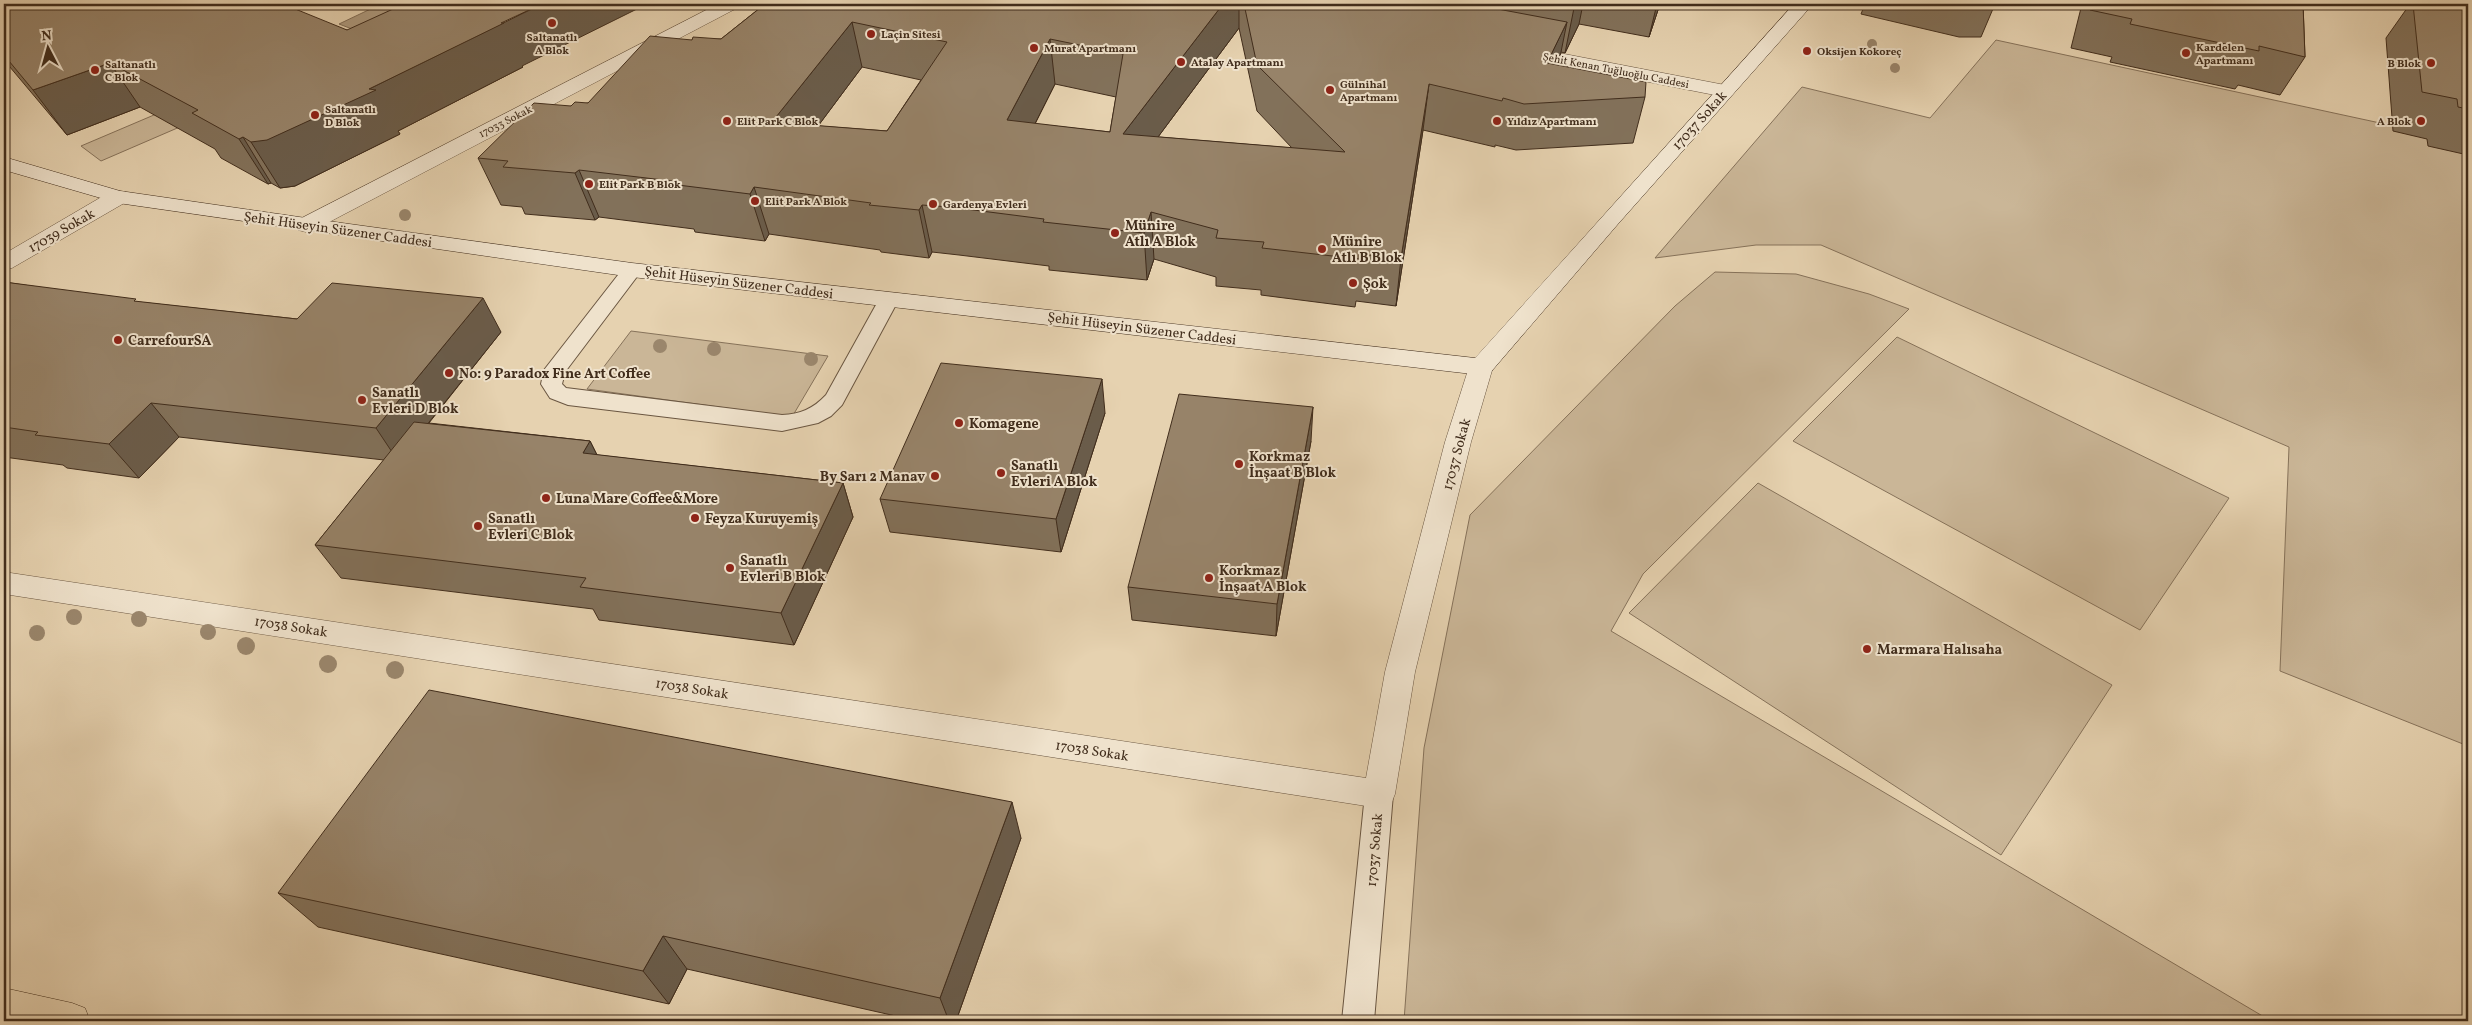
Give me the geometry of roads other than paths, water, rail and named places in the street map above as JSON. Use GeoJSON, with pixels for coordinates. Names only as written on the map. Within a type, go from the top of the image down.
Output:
{"type":"FeatureCollection","features":[{"type":"Feature","properties":{"kind":"highway"},"geometry":{"type":"LineString","coordinates":[[4,1006],[72,1021]]}},
{"type":"Feature","properties":{"kind":"street","name":"17033 Sokak"},"geometry":{"type":"LineString","coordinates":[[306,225],[731,4]]}},
{"type":"Feature","properties":{"kind":"street","name":"17037 Sokak"},"geometry":{"type":"LineString","coordinates":[[1379,794],[1400,672],[1458,442],[1481,368],[1610,219],[1804,4]]}},
{"type":"Feature","properties":{"kind":"street","name":"Şehit Kenan Tuğluoğlu Caddesi"},"geometry":{"type":"LineString","coordinates":[[1506,49],[1725,92]]}},
{"type":"Feature","properties":{"kind":"street","name":"Şehit Hüseyin Süzener Caddesi"},"geometry":{"type":"LineString","coordinates":[[4,163],[118,197],[306,225],[632,270],[1481,368]]}},
{"type":"Feature","properties":{"kind":"street","name":"17039 Sokak"},"geometry":{"type":"LineString","coordinates":[[4,263],[118,197]]}},
{"type":"Feature","properties":{"kind":"street","name":"17038 Sokak"},"geometry":{"type":"LineString","coordinates":[[4,583],[1379,794]]}},
{"type":"Feature","properties":{"kind":"lane"},"geometry":{"type":"LineString","coordinates":[[632,270],[555,370],[550,379],[551,387],[557,394],[568,397],[782,423],[798,422],[826,410],[834,400],[889,299]]}},
{"type":"Feature","properties":{"kind":"lane","name":"17037 Sokak"},"geometry":{"type":"LineString","coordinates":[[1358,1021],[1379,794]]}},
{"type":"Feature","properties":{"kind":"place","name":"Saltanatlı A Blok"},"geometry":{"type":"Point","coordinates":[552,23]}},
{"type":"Feature","properties":{"kind":"place","name":"Laçin Sitesi"},"geometry":{"type":"Point","coordinates":[871,34]}},
{"type":"Feature","properties":{"kind":"place","name":"Murat Apartmanı"},"geometry":{"type":"Point","coordinates":[1034,48]}},
{"type":"Feature","properties":{"kind":"place","name":"Oksijen Kokoreç"},"geometry":{"type":"Point","coordinates":[1807,51]}},
{"type":"Feature","properties":{"kind":"place","name":"Kardelen Apartmanı"},"geometry":{"type":"Point","coordinates":[2186,53]}},
{"type":"Feature","properties":{"kind":"place","name":"Atalay Apartmanı"},"geometry":{"type":"Point","coordinates":[1181,62]}},
{"type":"Feature","properties":{"kind":"place","name":"B Blok"},"geometry":{"type":"Point","coordinates":[2431,63]}},
{"type":"Feature","properties":{"kind":"place","name":"Saltanatlı C Blok"},"geometry":{"type":"Point","coordinates":[95,70]}},
{"type":"Feature","properties":{"kind":"place","name":"Gülnihal Apartmanı"},"geometry":{"type":"Point","coordinates":[1330,90]}},
{"type":"Feature","properties":{"kind":"place","name":"Saltanatlı D Blok"},"geometry":{"type":"Point","coordinates":[315,115]}},
{"type":"Feature","properties":{"kind":"place","name":"Elit Park C Blok"},"geometry":{"type":"Point","coordinates":[727,121]}},
{"type":"Feature","properties":{"kind":"place","name":"Yıldız Apartmanı"},"geometry":{"type":"Point","coordinates":[1497,121]}},
{"type":"Feature","properties":{"kind":"place","name":"A Blok"},"geometry":{"type":"Point","coordinates":[2421,121]}},
{"type":"Feature","properties":{"kind":"place","name":"Elit Park B Blok"},"geometry":{"type":"Point","coordinates":[589,184]}},
{"type":"Feature","properties":{"kind":"place","name":"Elit Park A Blok"},"geometry":{"type":"Point","coordinates":[755,201]}},
{"type":"Feature","properties":{"kind":"place","name":"Gardenya Evleri"},"geometry":{"type":"Point","coordinates":[933,204]}},
{"type":"Feature","properties":{"kind":"place","name":"Münire Atlı A Blok"},"geometry":{"type":"Point","coordinates":[1115,233]}},
{"type":"Feature","properties":{"kind":"place","name":"Münire Atlı B Blok"},"geometry":{"type":"Point","coordinates":[1322,249]}},
{"type":"Feature","properties":{"kind":"place","name":"Şok"},"geometry":{"type":"Point","coordinates":[1353,283]}},
{"type":"Feature","properties":{"kind":"place","name":"CarrefourSA"},"geometry":{"type":"Point","coordinates":[118,340]}},
{"type":"Feature","properties":{"kind":"place","name":"No: 9 Paradox Fine Art Coffee"},"geometry":{"type":"Point","coordinates":[449,373]}},
{"type":"Feature","properties":{"kind":"place","name":"Sanatlı Evleri D Blok"},"geometry":{"type":"Point","coordinates":[362,400]}},
{"type":"Feature","properties":{"kind":"place","name":"Komagene"},"geometry":{"type":"Point","coordinates":[959,423]}},
{"type":"Feature","properties":{"kind":"place","name":"Korkmaz İnşaat B Blok"},"geometry":{"type":"Point","coordinates":[1239,464]}},
{"type":"Feature","properties":{"kind":"place","name":"Sanatlı Evleri A Blok"},"geometry":{"type":"Point","coordinates":[1001,473]}},
{"type":"Feature","properties":{"kind":"place","name":"By Sarı 2 Manav"},"geometry":{"type":"Point","coordinates":[935,476]}},
{"type":"Feature","properties":{"kind":"place","name":"Luna Mare Coffee&More"},"geometry":{"type":"Point","coordinates":[546,498]}},
{"type":"Feature","properties":{"kind":"place","name":"Feyza Kuruyemiş"},"geometry":{"type":"Point","coordinates":[695,518]}},
{"type":"Feature","properties":{"kind":"place","name":"Sanatlı Evleri C Blok"},"geometry":{"type":"Point","coordinates":[478,526]}},
{"type":"Feature","properties":{"kind":"place","name":"Sanatlı Evleri B Blok"},"geometry":{"type":"Point","coordinates":[730,568]}},
{"type":"Feature","properties":{"kind":"place","name":"Korkmaz İnşaat A Blok"},"geometry":{"type":"Point","coordinates":[1209,578]}},
{"type":"Feature","properties":{"kind":"place","name":"Marmara Halısaha"},"geometry":{"type":"Point","coordinates":[1867,649]}}]}
